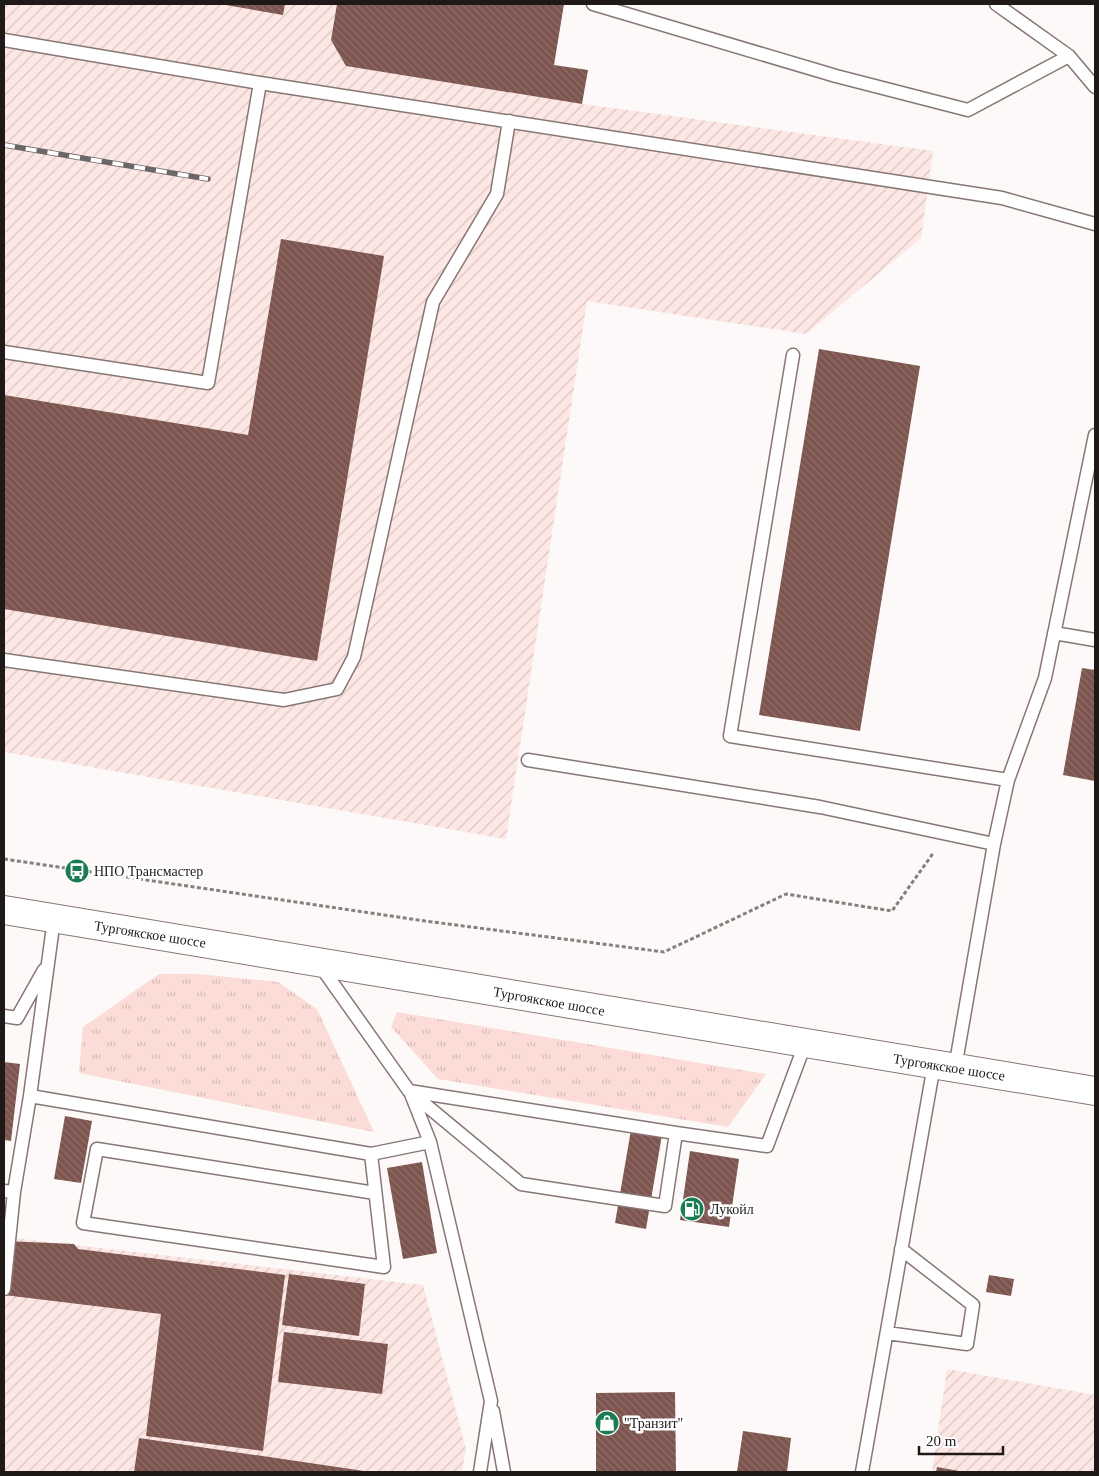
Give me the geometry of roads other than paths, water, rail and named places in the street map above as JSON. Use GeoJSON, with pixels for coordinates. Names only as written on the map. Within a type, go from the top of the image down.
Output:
{"type":"FeatureCollection","features":[{"type":"Feature","properties":{"kind":"main road","name":"Тургоякское шоссе"},"geometry":{"type":"LineString","coordinates":[[4,910],[805,1044],[1095,1090]]}},
{"type":"Feature","properties":{"kind":"lane"},"geometry":{"type":"LineString","coordinates":[[593,4],[836,76],[968,110],[1068,56]]}},
{"type":"Feature","properties":{"kind":"lane"},"geometry":{"type":"LineString","coordinates":[[996,4],[1068,56],[1095,87]]}},
{"type":"Feature","properties":{"kind":"lane"},"geometry":{"type":"LineString","coordinates":[[4,40],[260,83],[1002,198],[1095,224]]}},
{"type":"Feature","properties":{"kind":"lane"},"geometry":{"type":"LineString","coordinates":[[4,352],[208,383],[260,83]]}},
{"type":"Feature","properties":{"kind":"lane"},"geometry":{"type":"LineString","coordinates":[[4,660],[284,700],[337,689],[354,657],[433,302],[497,194],[509,121]]}},
{"type":"Feature","properties":{"kind":"lane"},"geometry":{"type":"LineString","coordinates":[[793,355],[730,736],[1008,780]]}},
{"type":"Feature","properties":{"kind":"lane"},"geometry":{"type":"LineString","coordinates":[[862,1472],[902,1249],[1008,780],[1045,678],[1095,435]]}},
{"type":"Feature","properties":{"kind":"lane"},"geometry":{"type":"LineString","coordinates":[[1054,633],[1095,640]]}},
{"type":"Feature","properties":{"kind":"lane"},"geometry":{"type":"LineString","coordinates":[[528,760],[820,807],[994,844]]}},
{"type":"Feature","properties":{"kind":"lane"},"geometry":{"type":"LineString","coordinates":[[4,1289],[9,1192],[30,1096],[54,919]]}},
{"type":"Feature","properties":{"kind":"lane"},"geometry":{"type":"LineString","coordinates":[[317,962],[409,1090],[430,1142],[491,1401],[504,1472]]}},
{"type":"Feature","properties":{"kind":"lane"},"geometry":{"type":"LineString","coordinates":[[4,1016],[17,1018],[48,963]]}},
{"type":"Feature","properties":{"kind":"lane"},"geometry":{"type":"LineString","coordinates":[[409,1090],[767,1146],[805,1044]]}},
{"type":"Feature","properties":{"kind":"lane"},"geometry":{"type":"LineString","coordinates":[[409,1090],[521,1184],[665,1206],[676,1133]]}},
{"type":"Feature","properties":{"kind":"lane"},"geometry":{"type":"LineString","coordinates":[[30,1096],[371,1154],[430,1142]]}},
{"type":"Feature","properties":{"kind":"lane"},"geometry":{"type":"LineString","coordinates":[[371,1154],[384,1266],[83,1223],[97,1149],[375,1193]]}},
{"type":"Feature","properties":{"kind":"lane"},"geometry":{"type":"LineString","coordinates":[[887,1333],[967,1344],[973,1305],[902,1249]]}},
{"type":"Feature","properties":{"kind":"lane"},"geometry":{"type":"LineString","coordinates":[[480,1472],[491,1401]]}},
{"type":"Feature","properties":{"kind":"railway"},"geometry":{"type":"LineString","coordinates":[[4,145],[208,179]]}},
{"type":"Feature","properties":{"kind":"place","name":"НПО Трансмастер"},"geometry":{"type":"Point","coordinates":[77,871]}},
{"type":"Feature","properties":{"kind":"place","name":"Лукойл"},"geometry":{"type":"Point","coordinates":[692,1209]}},
{"type":"Feature","properties":{"kind":"place","name":"\"Транзит\""},"geometry":{"type":"Point","coordinates":[607,1423]}}]}
